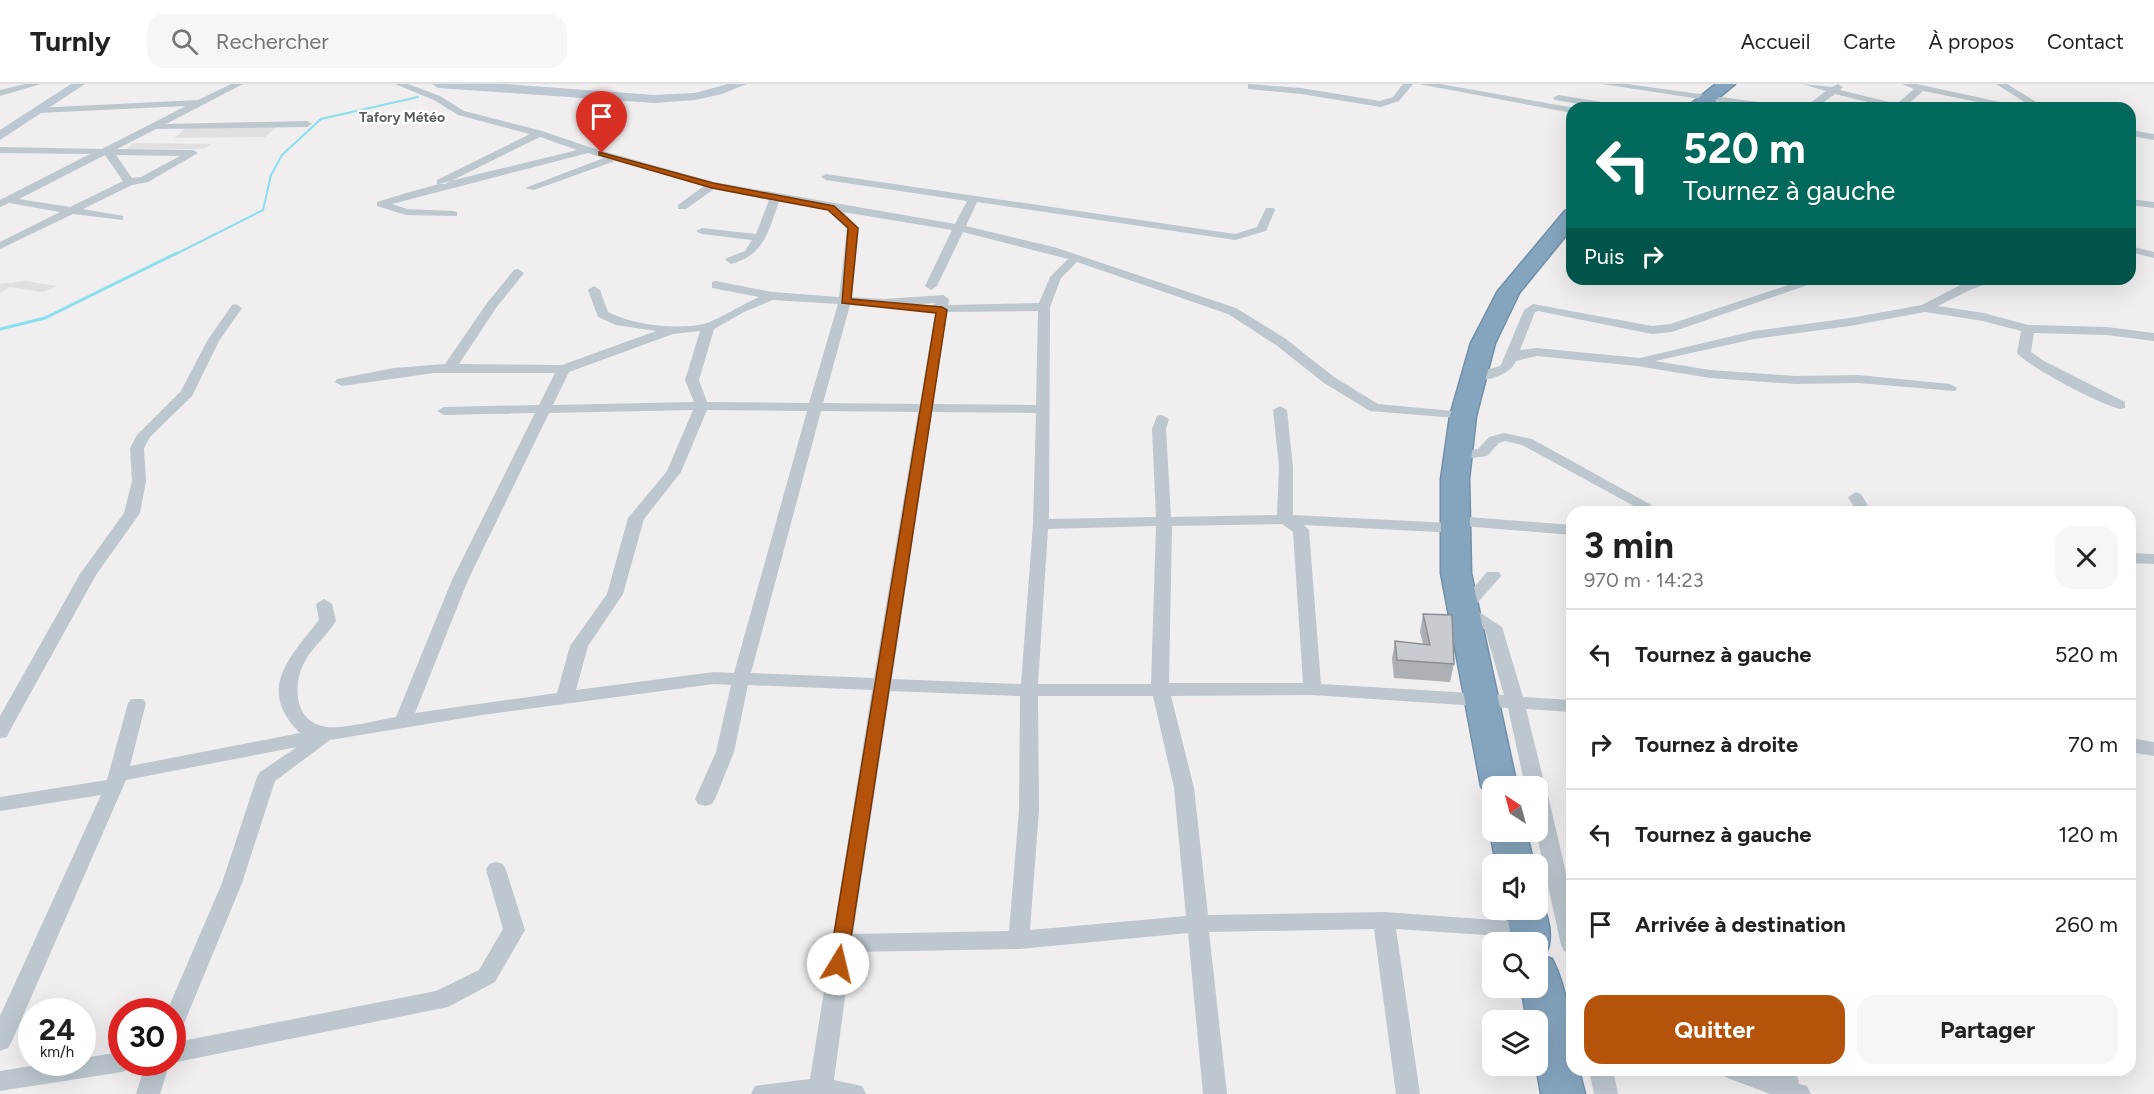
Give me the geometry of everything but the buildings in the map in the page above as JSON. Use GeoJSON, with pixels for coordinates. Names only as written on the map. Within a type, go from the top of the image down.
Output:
{"type":"FeatureCollection","features":[{"type":"Feature","properties":{"kind":"highway"},"geometry":{"type":"LineString","coordinates":[[1711,102],[1726,92]]}},
{"type":"Feature","properties":{"kind":"highway"},"geometry":{"type":"LineString","coordinates":[[1497,776],[1456,573],[1455,479],[1462,416],[1482,343],[1509,291],[1566,222]]}},
{"type":"Feature","properties":{"kind":"highway"},"geometry":{"type":"LineString","coordinates":[[1547,998],[1562,1042],[1563,1094]]}},
{"type":"Feature","properties":{"kind":"street"},"geometry":{"type":"LineString","coordinates":[[0,136],[79,84]]}},
{"type":"Feature","properties":{"kind":"street"},"geometry":{"type":"LineString","coordinates":[[4,202],[238,84]]}},
{"type":"Feature","properties":{"kind":"street"},"geometry":{"type":"LineString","coordinates":[[400,84],[437,98],[461,113],[539,133],[588,150],[712,185],[831,208],[960,228],[1053,250],[1232,312],[1281,342],[1329,380],[1375,408],[1462,416]]}},
{"type":"Feature","properties":{"kind":"street"},"geometry":{"type":"LineString","coordinates":[[438,84],[665,101],[701,97],[741,84]]}},
{"type":"Feature","properties":{"kind":"street"},"geometry":{"type":"LineString","coordinates":[[1253,84],[1251,87],[1257,89],[1301,92],[1381,104],[1395,99],[1408,84]]}},
{"type":"Feature","properties":{"kind":"street"},"geometry":{"type":"LineString","coordinates":[[1424,84],[1566,109]]}},
{"type":"Feature","properties":{"kind":"street"},"geometry":{"type":"LineString","coordinates":[[1807,84],[1879,102]]}},
{"type":"Feature","properties":{"kind":"street"},"geometry":{"type":"LineString","coordinates":[[1817,102],[1844,84]]}},
{"type":"Feature","properties":{"kind":"street"},"geometry":{"type":"LineString","coordinates":[[1906,84],[1975,102]]}},
{"type":"Feature","properties":{"kind":"street"},"geometry":{"type":"LineString","coordinates":[[2001,84],[2031,102]]}},
{"type":"Feature","properties":{"kind":"street"},"geometry":{"type":"LineString","coordinates":[[0,93],[29,85]]}},
{"type":"Feature","properties":{"kind":"street"},"geometry":{"type":"LineString","coordinates":[[1608,102],[1612,85],[1692,102]]}},
{"type":"Feature","properties":{"kind":"street"},"geometry":{"type":"LineString","coordinates":[[1512,88],[1582,102]]}},
{"type":"Feature","properties":{"kind":"street"},"geometry":{"type":"LineString","coordinates":[[1907,102],[1922,88]]}},
{"type":"Feature","properties":{"kind":"street"},"geometry":{"type":"LineString","coordinates":[[1726,92],[1759,102]]}},
{"type":"Feature","properties":{"kind":"street"},"geometry":{"type":"LineString","coordinates":[[1998,102],[2016,93]]}},
{"type":"Feature","properties":{"kind":"street"},"geometry":{"type":"LineString","coordinates":[[39,110],[204,103]]}},
{"type":"Feature","properties":{"kind":"street"},"geometry":{"type":"LineString","coordinates":[[156,127],[307,124]]}},
{"type":"Feature","properties":{"kind":"street"},"geometry":{"type":"LineString","coordinates":[[426,191],[473,164],[539,133]]}},
{"type":"Feature","properties":{"kind":"street"},"geometry":{"type":"LineString","coordinates":[[2136,134],[2154,137]]}},
{"type":"Feature","properties":{"kind":"street"},"geometry":{"type":"LineString","coordinates":[[0,150],[193,153],[144,180],[129,182],[0,246]]}},
{"type":"Feature","properties":{"kind":"street"},"geometry":{"type":"LineString","coordinates":[[453,214],[406,212],[381,204],[588,150]]}},
{"type":"Feature","properties":{"kind":"street"},"geometry":{"type":"LineString","coordinates":[[108,151],[129,182]]}},
{"type":"Feature","properties":{"kind":"street"},"geometry":{"type":"LineString","coordinates":[[530,188],[616,157]]}},
{"type":"Feature","properties":{"kind":"street"},"geometry":{"type":"LineString","coordinates":[[826,177],[1235,237],[1262,229],[1270,210]]}},
{"type":"Feature","properties":{"kind":"street"},"geometry":{"type":"LineString","coordinates":[[682,207],[712,185]]}},
{"type":"Feature","properties":{"kind":"street"},"geometry":{"type":"LineString","coordinates":[[731,260],[749,253],[760,238],[775,198]]}},
{"type":"Feature","properties":{"kind":"street"},"geometry":{"type":"LineString","coordinates":[[931,286],[974,199]]}},
{"type":"Feature","properties":{"kind":"street"},"geometry":{"type":"LineString","coordinates":[[4,202],[119,218]]}},
{"type":"Feature","properties":{"kind":"street"},"geometry":{"type":"LineString","coordinates":[[2136,203],[2154,205]]}},
{"type":"Feature","properties":{"kind":"street"},"geometry":{"type":"LineString","coordinates":[[705,799],[725,752],[741,678],[845,301],[853,228],[831,208]]}},
{"type":"Feature","properties":{"kind":"street"},"geometry":{"type":"LineString","coordinates":[[702,231],[760,238]]}},
{"type":"Feature","properties":{"kind":"street"},"geometry":{"type":"LineString","coordinates":[[2136,250],[2154,255]]}},
{"type":"Feature","properties":{"kind":"street"},"geometry":{"type":"LineString","coordinates":[[1019,940],[1029,810],[1029,690],[1041,524],[1044,307],[1056,277],[1075,258]]}},
{"type":"Feature","properties":{"kind":"street"},"geometry":{"type":"LineString","coordinates":[[449,368],[491,306],[518,273]]}},
{"type":"Feature","properties":{"kind":"street"},"geometry":{"type":"LineString","coordinates":[[716,285],[772,296],[845,301],[884,303],[944,299],[841,943],[820,1092]]}},
{"type":"Feature","properties":{"kind":"street"},"geometry":{"type":"LineString","coordinates":[[1472,375],[1498,373],[1507,367],[1517,353],[1530,310],[1537,307],[1652,330],[1672,328],[1801,285]]}},
{"type":"Feature","properties":{"kind":"street"},"geometry":{"type":"LineString","coordinates":[[1637,362],[1754,335],[1850,322],[1925,308],[1972,285]]}},
{"type":"Feature","properties":{"kind":"street"},"geometry":{"type":"LineString","coordinates":[[594,290],[602,314],[616,321],[671,330],[708,327],[772,296]]}},
{"type":"Feature","properties":{"kind":"street"},"geometry":{"type":"LineString","coordinates":[[942,310],[1044,307]]}},
{"type":"Feature","properties":{"kind":"street"},"geometry":{"type":"LineString","coordinates":[[0,732],[88,574],[132,513],[139,481],[137,448],[141,441],[188,393],[213,340],[236,308]]}},
{"type":"Feature","properties":{"kind":"street"},"geometry":{"type":"LineString","coordinates":[[1925,308],[1984,317],[2028,329],[2107,332],[2154,337]]}},
{"type":"Feature","properties":{"kind":"street"},"geometry":{"type":"LineString","coordinates":[[565,697],[579,646],[615,594],[636,518],[674,472],[702,406],[692,380],[708,327]]}},
{"type":"Feature","properties":{"kind":"street"},"geometry":{"type":"LineString","coordinates":[[2028,329],[2024,354],[2120,405]]}},
{"type":"Feature","properties":{"kind":"street"},"geometry":{"type":"LineString","coordinates":[[342,382],[387,372],[449,368],[528,371],[564,369],[671,330]]}},
{"type":"Feature","properties":{"kind":"street"},"geometry":{"type":"LineString","coordinates":[[1517,353],[1637,362],[1710,374],[1796,381],[1858,379],[1950,388]]}},
{"type":"Feature","properties":{"kind":"street"},"geometry":{"type":"LineString","coordinates":[[403,722],[431,647],[460,580],[564,369]]}},
{"type":"Feature","properties":{"kind":"street"},"geometry":{"type":"LineString","coordinates":[[444,411],[702,406],[1041,410]]}},
{"type":"Feature","properties":{"kind":"street"},"geometry":{"type":"LineString","coordinates":[[1280,410],[1286,467],[1285,519]]}},
{"type":"Feature","properties":{"kind":"street"},"geometry":{"type":"LineString","coordinates":[[1162,419],[1159,429],[1164,523],[1160,689],[1184,788],[1215,1094]]}},
{"type":"Feature","properties":{"kind":"street"},"geometry":{"type":"LineString","coordinates":[[1459,456],[1482,453],[1494,440],[1504,437],[1527,442],[1646,506]]}},
{"type":"Feature","properties":{"kind":"street"},"geometry":{"type":"LineString","coordinates":[[1856,496],[1862,506]]}},
{"type":"Feature","properties":{"kind":"street"},"geometry":{"type":"LineString","coordinates":[[1041,524],[1285,519],[1566,530]]}},
{"type":"Feature","properties":{"kind":"street"},"geometry":{"type":"LineString","coordinates":[[1285,519],[1301,530],[1312,689]]}},
{"type":"Feature","properties":{"kind":"street"},"geometry":{"type":"LineString","coordinates":[[2136,559],[2152,562]]}},
{"type":"Feature","properties":{"kind":"street"},"geometry":{"type":"LineString","coordinates":[[1493,576],[1463,609],[1493,627],[1516,704],[1533,776]]}},
{"type":"Feature","properties":{"kind":"street"},"geometry":{"type":"LineString","coordinates":[[324,604],[328,621],[295,662],[288,683],[289,707],[306,728],[328,734]]}},
{"type":"Feature","properties":{"kind":"street"},"geometry":{"type":"LineString","coordinates":[[0,804],[328,734],[565,697],[714,678],[1029,690],[1312,689],[1481,702],[1566,706]]}},
{"type":"Feature","properties":{"kind":"street"},"geometry":{"type":"LineString","coordinates":[[0,1041],[116,780],[137,703]]}},
{"type":"Feature","properties":{"kind":"street"},"geometry":{"type":"LineString","coordinates":[[184,998],[232,883],[267,777],[328,734]]}},
{"type":"Feature","properties":{"kind":"street"},"geometry":{"type":"LineString","coordinates":[[1548,839],[1566,917]]}},
{"type":"Feature","properties":{"kind":"street"},"geometry":{"type":"LineString","coordinates":[[186,1050],[440,1000],[487,976],[514,930],[496,870]]}},
{"type":"Feature","properties":{"kind":"street"},"geometry":{"type":"LineString","coordinates":[[841,943],[1019,940],[1196,924],[1384,921],[1528,927]]}},
{"type":"Feature","properties":{"kind":"street"},"geometry":{"type":"LineString","coordinates":[[1384,921],[1408,1094]]}},
{"type":"Feature","properties":{"kind":"street"},"geometry":{"type":"LineString","coordinates":[[0,1081],[108,1064]]}},
{"type":"Feature","properties":{"kind":"street"},"geometry":{"type":"LineString","coordinates":[[148,1094],[154,1076]]}},
{"type":"Feature","properties":{"kind":"street"},"geometry":{"type":"LineString","coordinates":[[1602,1076],[1606,1094]]}},
{"type":"Feature","properties":{"kind":"street"},"geometry":{"type":"LineString","coordinates":[[1757,1076],[1790,1084]]}},
{"type":"Feature","properties":{"kind":"street"},"geometry":{"type":"LineString","coordinates":[[763,1094],[820,1092],[854,1094]]}},
{"type":"Feature","properties":{"kind":"shaded area"},"geometry":{"type":"Polygon","coordinates":[[[277,127],[265,137],[174,138],[186,128],[277,127]]]}},
{"type":"Feature","properties":{"kind":"shaded area"},"geometry":{"type":"Polygon","coordinates":[[[134,143],[211,144],[203,149],[126,149],[134,143]]]}},
{"type":"Feature","properties":{"kind":"shaded area"},"geometry":{"type":"Polygon","coordinates":[[[26,281],[57,286],[43,292],[10,287],[0,293],[0,284],[26,281]]]}},
{"type":"Feature","properties":{"kind":"waterway"},"geometry":{"type":"LineString","coordinates":[[174,255],[263,210],[271,175],[282,155],[321,119],[418,97]]}},
{"type":"Feature","properties":{"kind":"waterway"},"geometry":{"type":"LineString","coordinates":[[0,329],[45,318],[177,253]]}},
{"type":"Feature","properties":{"kind":"district","name":"Tafory Météo"},"geometry":{"type":"Point","coordinates":[402,117]}},
{"type":"Feature","properties":{"kind":"route"},"geometry":{"type":"LineString","coordinates":[[602,153],[712,185],[831,208],[853,228],[854,240],[845,301],[942,310],[838,964]]}}]}
